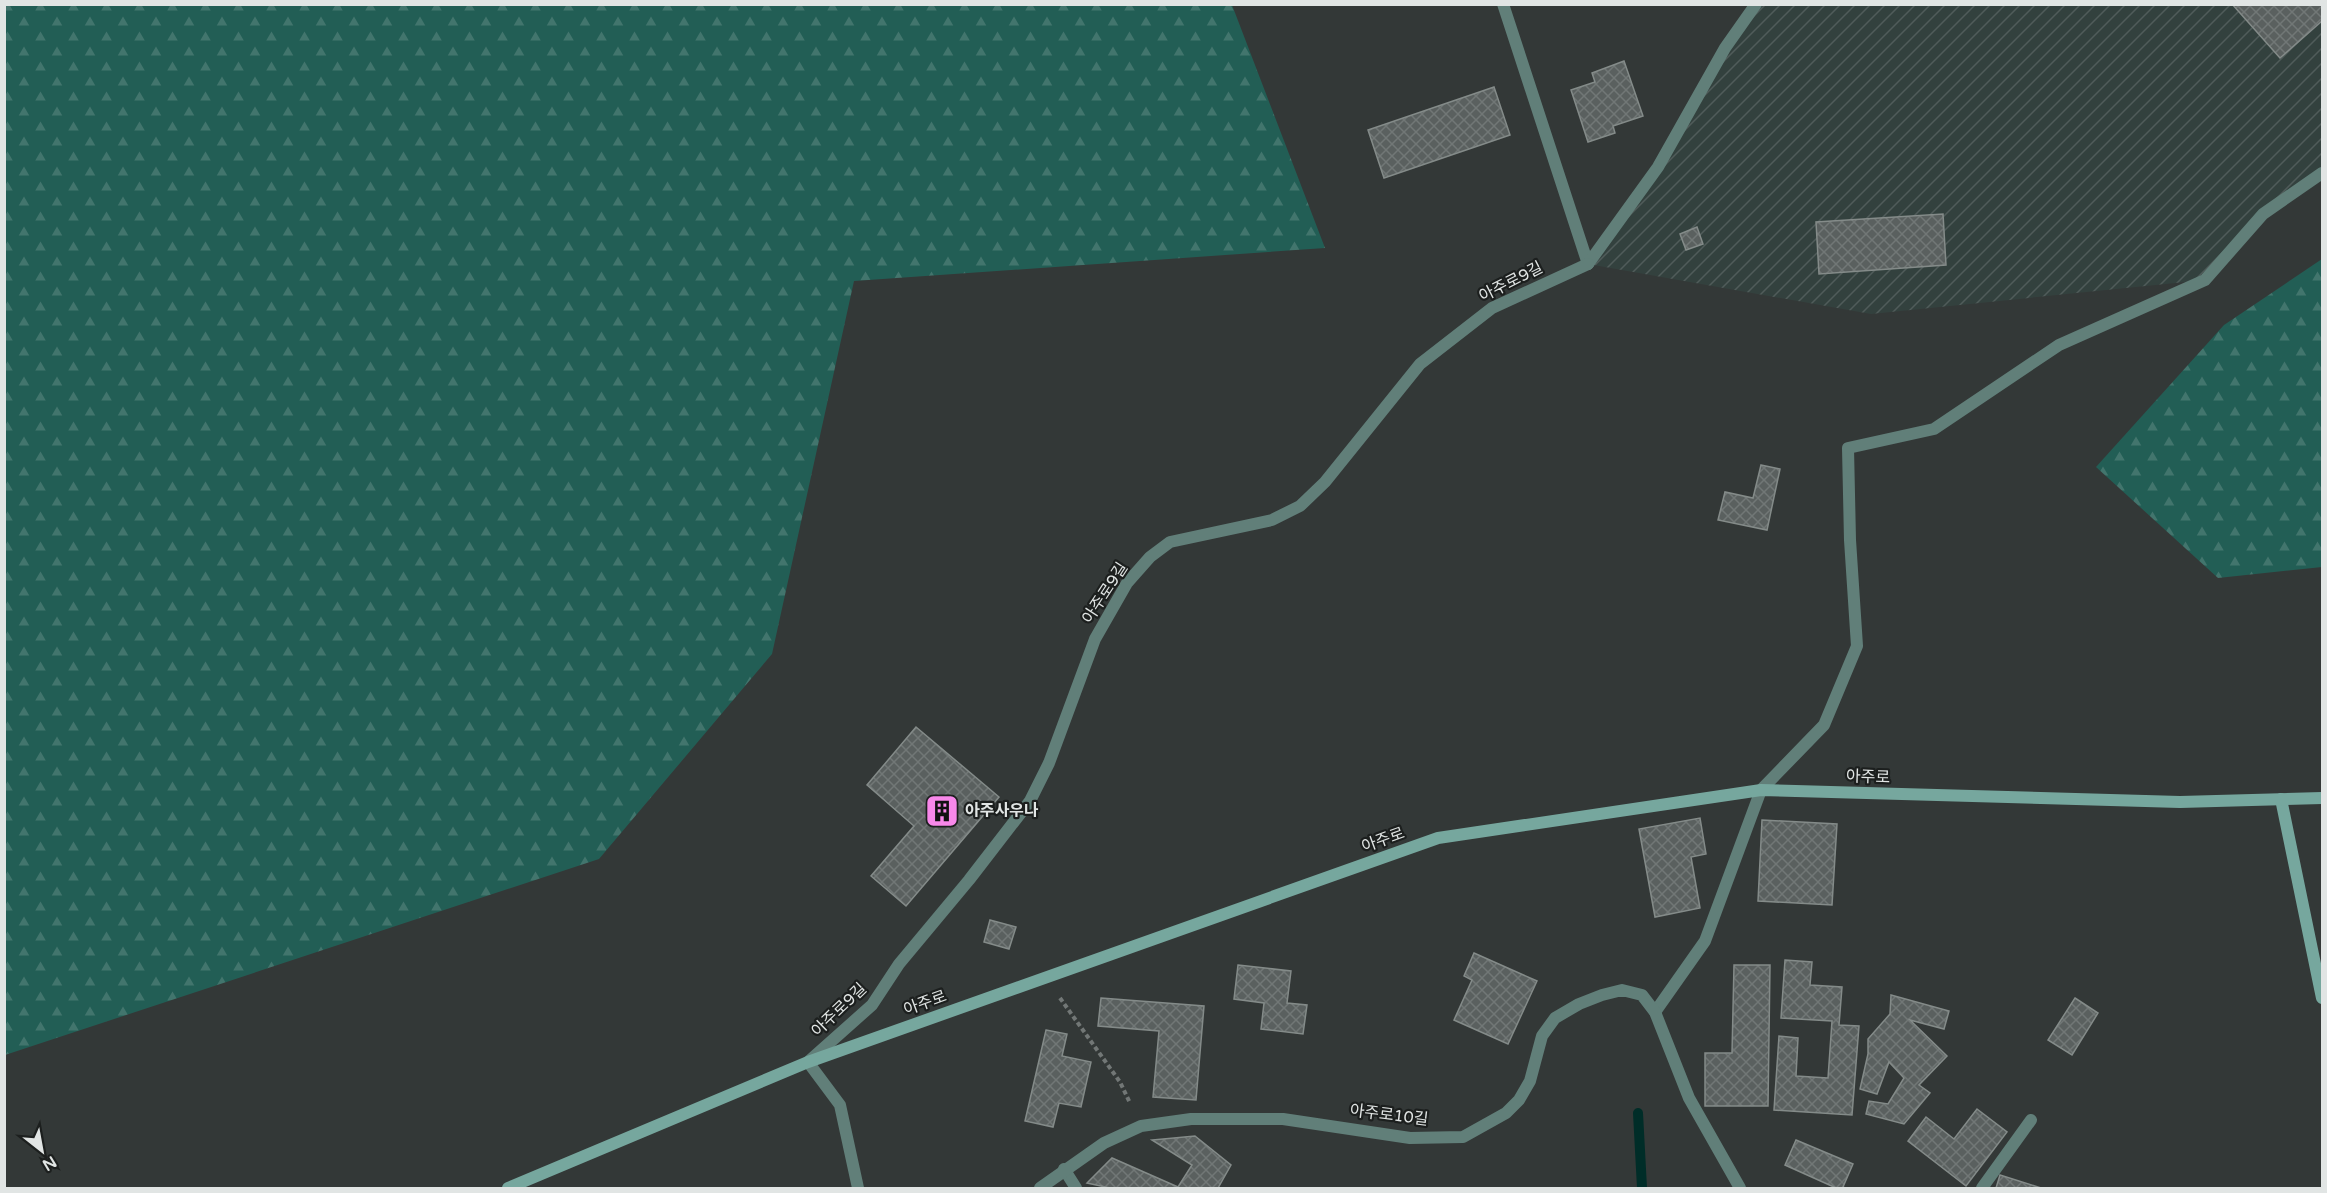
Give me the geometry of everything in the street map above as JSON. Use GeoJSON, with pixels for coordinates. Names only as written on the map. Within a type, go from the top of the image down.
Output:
{"type":"FeatureCollection","features":[{"type":"Feature","properties":{"kind":"street"},"geometry":{"type":"LineString","coordinates":[[1503,4],[1588,264]]}},
{"type":"Feature","properties":{"kind":"street"},"geometry":{"type":"LineString","coordinates":[[1588,264],[1658,166],[1725,48],[1756,4]]}},
{"type":"Feature","properties":{"kind":"street"},"geometry":{"type":"LineString","coordinates":[[1655,1012],[1705,940],[1761,790],[1824,725],[1857,646],[1850,540],[1848,447],[1934,429],[2059,345],[2205,280],[2263,214],[2322,172]]}},
{"type":"Feature","properties":{"kind":"street","name":"아주로9길"},"geometry":{"type":"LineString","coordinates":[[808,1062],[872,1005],[899,964],[969,880],[1030,801],[1049,763],[1095,639],[1127,584],[1150,557],[1170,542],[1272,520],[1300,506],[1325,482],[1420,364],[1492,308],[1588,264]]}},
{"type":"Feature","properties":{"kind":"street","name":"아주로"},"geometry":{"type":"LineString","coordinates":[[508,1188],[808,1062],[1438,838],[1761,790],[2180,802],[2322,798]]}},
{"type":"Feature","properties":{"kind":"street"},"geometry":{"type":"LineString","coordinates":[[2281,799],[2322,998]]}},
{"type":"Feature","properties":{"kind":"street","name":"아주로10길"},"geometry":{"type":"LineString","coordinates":[[1040,1188],[1104,1143],[1141,1126],[1191,1119],[1283,1119],[1410,1138],[1463,1137],[1506,1113],[1519,1100],[1530,1082],[1542,1036],[1555,1018],[1602,994],[1622,990],[1642,995],[1655,1012],[1689,1098],[1740,1188]]}},
{"type":"Feature","properties":{"kind":"street"},"geometry":{"type":"LineString","coordinates":[[808,1062],[840,1105],[858,1188]]}},
{"type":"Feature","properties":{"kind":"street"},"geometry":{"type":"LineString","coordinates":[[1982,1188],[2031,1120]]}},
{"type":"Feature","properties":{"kind":"street"},"geometry":{"type":"LineString","coordinates":[[1064,1169],[1076,1188]]}},
{"type":"Feature","properties":{"kind":"path"},"geometry":{"type":"LineString","coordinates":[[1046,977],[1120,1082],[1141,1126]]}},
{"type":"Feature","properties":{"kind":"shaded area"},"geometry":{"type":"Polygon","coordinates":[[[1756,5],[2322,5],[2322,173],[2263,214],[2205,280],[1871,314],[1588,264],[1756,5]]]}},
{"type":"Feature","properties":{"kind":"green space"},"geometry":{"type":"Polygon","coordinates":[[[4,5],[1232,5],[1325,248],[854,281],[772,654],[599,859],[5,1055],[4,5]]]}},
{"type":"Feature","properties":{"kind":"green space"},"geometry":{"type":"Polygon","coordinates":[[[2322,259],[2322,567],[2218,578],[2096,467],[2224,325],[2322,259]]]}},
{"type":"Feature","properties":{"kind":"building"},"geometry":{"type":"Polygon","coordinates":[[[2232,4],[2322,4],[2322,21],[2280,58],[2232,4]]]}},
{"type":"Feature","properties":{"kind":"building"},"geometry":{"type":"Polygon","coordinates":[[[1624,61],[1643,116],[1613,126],[1615,133],[1588,142],[1571,90],[1595,82],[1592,73],[1624,61]]]}},
{"type":"Feature","properties":{"kind":"building"},"geometry":{"type":"Polygon","coordinates":[[[1494,87],[1510,135],[1384,178],[1368,130],[1494,87]]]}},
{"type":"Feature","properties":{"kind":"building"},"geometry":{"type":"Polygon","coordinates":[[[1943,214],[1946,265],[1819,274],[1816,222],[1943,214]]]}},
{"type":"Feature","properties":{"kind":"building"},"geometry":{"type":"Polygon","coordinates":[[[1697,227],[1703,244],[1686,250],[1680,234],[1697,227]]]}},
{"type":"Feature","properties":{"kind":"building"},"geometry":{"type":"Polygon","coordinates":[[[1761,465],[1780,469],[1767,530],[1718,520],[1725,492],[1753,498],[1761,465]]]}},
{"type":"Feature","properties":{"kind":"building","name":"아주사우나"},"geometry":{"type":"Polygon","coordinates":[[[916,727],[999,797],[906,906],[871,876],[914,826],[867,785],[916,727]]]}},
{"type":"Feature","properties":{"kind":"building"},"geometry":{"type":"Polygon","coordinates":[[[1700,818],[1706,854],[1691,857],[1700,908],[1655,917],[1639,829],[1700,818]]]}},
{"type":"Feature","properties":{"kind":"building"},"geometry":{"type":"Polygon","coordinates":[[[1762,820],[1837,824],[1832,905],[1758,901],[1762,820]]]}},
{"type":"Feature","properties":{"kind":"building"},"geometry":{"type":"Polygon","coordinates":[[[990,920],[1016,927],[1009,949],[984,942],[990,920]]]}},
{"type":"Feature","properties":{"kind":"building"},"geometry":{"type":"Polygon","coordinates":[[[1474,953],[1537,981],[1508,1044],[1454,1020],[1472,980],[1464,976],[1474,953]]]}},
{"type":"Feature","properties":{"kind":"building"},"geometry":{"type":"Polygon","coordinates":[[[1785,960],[1812,962],[1810,985],[1842,987],[1839,1025],[1859,1026],[1852,1115],[1774,1110],[1779,1036],[1798,1038],[1796,1076],[1828,1078],[1832,1021],[1781,1018],[1785,960]]]}},
{"type":"Feature","properties":{"kind":"building"},"geometry":{"type":"Polygon","coordinates":[[[1238,965],[1291,971],[1287,1003],[1307,1005],[1303,1034],[1261,1029],[1264,1003],[1234,999],[1238,965]]]}},
{"type":"Feature","properties":{"kind":"building"},"geometry":{"type":"Polygon","coordinates":[[[1734,965],[1770,965],[1768,1106],[1705,1106],[1705,1053],[1732,1053],[1734,965]]]}},
{"type":"Feature","properties":{"kind":"building"},"geometry":{"type":"Polygon","coordinates":[[[1891,995],[1949,1011],[1944,1029],[1910,1020],[1947,1056],[1919,1085],[1930,1093],[1904,1124],[1866,1114],[1869,1101],[1888,1104],[1904,1078],[1889,1062],[1877,1094],[1860,1089],[1868,1054],[1868,1039],[1890,1014],[1891,995]]]}},
{"type":"Feature","properties":{"kind":"building"},"geometry":{"type":"Polygon","coordinates":[[[1101,998],[1204,1006],[1196,1100],[1153,1097],[1159,1031],[1098,1026],[1101,998]]]}},
{"type":"Feature","properties":{"kind":"building"},"geometry":{"type":"Polygon","coordinates":[[[2075,998],[2098,1013],[2072,1055],[2048,1040],[2075,998]]]}},
{"type":"Feature","properties":{"kind":"building"},"geometry":{"type":"Polygon","coordinates":[[[1046,1030],[1067,1034],[1062,1056],[1091,1062],[1081,1107],[1059,1103],[1053,1127],[1025,1121],[1046,1030]]]}},
{"type":"Feature","properties":{"kind":"building"},"geometry":{"type":"Polygon","coordinates":[[[1977,1109],[2007,1132],[1966,1186],[1908,1141],[1926,1117],[1954,1139],[1977,1109]]]}},
{"type":"Feature","properties":{"kind":"building"},"geometry":{"type":"Polygon","coordinates":[[[1195,1136],[1231,1165],[1218,1188],[1110,1188],[1087,1183],[1112,1158],[1178,1187],[1192,1165],[1152,1140],[1195,1136]]]}},
{"type":"Feature","properties":{"kind":"building"},"geometry":{"type":"Polygon","coordinates":[[[1796,1140],[1853,1164],[1843,1187],[1845,1188],[1836,1188],[1785,1165],[1796,1140]]]}},
{"type":"Feature","properties":{"kind":"building"},"geometry":{"type":"Polygon","coordinates":[[[2000,1175],[2041,1188],[1996,1188],[2000,1175]]]}},
{"type":"Feature","properties":{"kind":"waterway"},"geometry":{"type":"LineString","coordinates":[[1638,1113],[1642,1188]]}},
{"type":"Feature","properties":{"kind":"place","name":"아주사우나"},"geometry":{"type":"Point","coordinates":[942,811]}}]}
